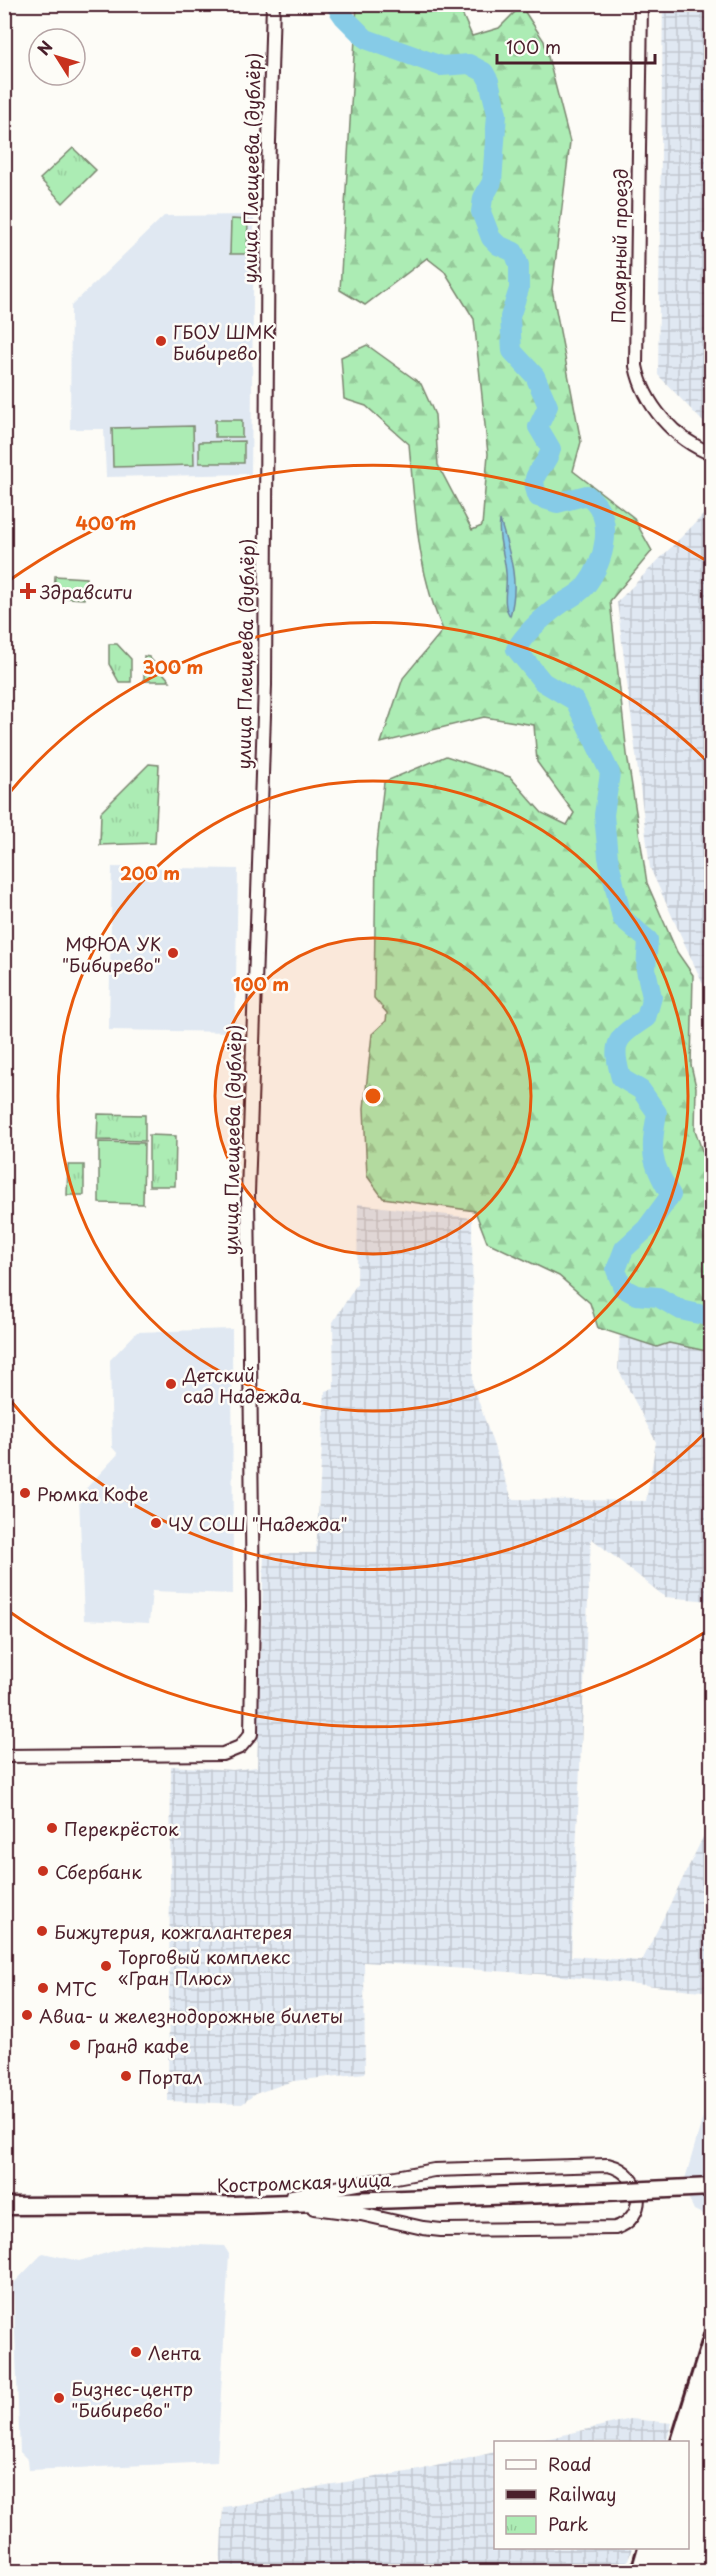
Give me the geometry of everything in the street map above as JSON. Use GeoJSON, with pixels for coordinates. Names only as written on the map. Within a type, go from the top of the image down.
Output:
{"type":"FeatureCollection","features":[{"type":"Feature","properties":{"kind":"main road","name":"Костромская улица"},"geometry":{"type":"LineString","coordinates":[[4,2206],[234,2205],[711,2187]]}},
{"type":"Feature","properties":{"kind":"street","name":"улица Плещеева (дублёр)"},"geometry":{"type":"LineString","coordinates":[[4,1756],[223,1754],[240,1748],[251,1734],[253,1606],[248,1205],[250,1060],[265,685],[268,198],[273,4]]}},
{"type":"Feature","properties":{"kind":"street","name":"Полярный проезд"},"geometry":{"type":"LineString","coordinates":[[641,4],[636,366],[640,385],[657,412],[677,434],[711,454]]}},
{"type":"Feature","properties":{"kind":"street"},"geometry":{"type":"LineString","coordinates":[[234,2205],[327,2192],[434,2170],[588,2165],[608,2165],[627,2172],[637,2187],[638,2196],[630,2218],[624,2225],[615,2228],[441,2230],[361,2214],[271,2203]]}},
{"type":"Feature","properties":{"kind":"shaded area"},"geometry":{"type":"Polygon","coordinates":[[[663,5],[711,5],[712,419],[706,425],[658,375],[663,5]]]}},
{"type":"Feature","properties":{"kind":"shaded area","name":"ГБОУ ШМК Бибирево"},"geometry":{"type":"Polygon","coordinates":[[[254,215],[251,474],[106,477],[104,429],[70,429],[71,306],[164,216],[254,215]]]}},
{"type":"Feature","properties":{"kind":"shaded area"},"geometry":{"type":"Polygon","coordinates":[[[711,507],[711,1021],[708,995],[650,868],[617,602],[711,507]]]}},
{"type":"Feature","properties":{"kind":"shaded area","name":"МФЮА УК \"Бибирево\""},"geometry":{"type":"Polygon","coordinates":[[[112,867],[238,869],[235,1032],[109,1030],[112,867]]]}},
{"type":"Feature","properties":{"kind":"shaded area"},"geometry":{"type":"Polygon","coordinates":[[[358,1204],[472,1218],[473,1385],[512,1499],[646,1501],[656,1442],[618,1369],[620,1330],[711,1349],[711,1601],[665,1597],[591,1538],[571,1956],[642,1961],[711,1821],[711,1992],[552,1975],[364,1962],[365,2073],[293,2081],[255,2094],[242,2104],[168,2101],[171,1766],[233,1770],[257,1767],[264,1553],[316,1553],[325,1391],[334,1389],[333,1322],[357,1284],[358,1204]]]}},
{"type":"Feature","properties":{"kind":"shaded area","name":"ЧУ СОШ \"Надежда\""},"geometry":{"type":"Polygon","coordinates":[[[232,1329],[233,1594],[152,1591],[149,1623],[84,1620],[79,1496],[118,1454],[112,1447],[110,1360],[137,1332],[232,1329]]]}},
{"type":"Feature","properties":{"kind":"shaded area"},"geometry":{"type":"Polygon","coordinates":[[[711,2089],[711,2218],[694,2210],[683,2186],[711,2089]]]}},
{"type":"Feature","properties":{"kind":"shaded area"},"geometry":{"type":"Polygon","coordinates":[[[142,2243],[224,2246],[229,2254],[217,2462],[29,2470],[28,2460],[20,2452],[13,2284],[43,2253],[79,2261],[142,2243]]]}},
{"type":"Feature","properties":{"kind":"shaded area"},"geometry":{"type":"Polygon","coordinates":[[[631,2419],[672,2423],[666,2441],[537,2441],[631,2419]]]}},
{"type":"Feature","properties":{"kind":"shaded area"},"geometry":{"type":"Polygon","coordinates":[[[494,2452],[494,2549],[632,2549],[624,2571],[220,2571],[223,2507],[257,2502],[321,2486],[419,2470],[494,2452]]]}},
{"type":"Feature","properties":{"kind":"green space"},"geometry":{"type":"Polygon","coordinates":[[[357,5],[446,5],[461,11],[472,36],[499,28],[521,6],[544,41],[570,142],[552,289],[581,442],[573,471],[633,517],[652,551],[610,601],[627,754],[647,883],[677,952],[693,975],[691,1065],[696,1087],[695,1130],[707,1165],[711,1194],[711,1352],[669,1343],[657,1347],[598,1328],[590,1303],[559,1276],[487,1242],[475,1211],[383,1198],[367,1176],[364,1108],[372,1034],[386,1021],[387,1013],[374,998],[376,853],[384,782],[446,756],[510,777],[542,813],[567,825],[574,813],[537,762],[534,725],[484,717],[381,743],[403,678],[443,630],[434,608],[422,562],[409,444],[366,406],[344,399],[341,357],[367,345],[421,384],[435,415],[438,465],[472,530],[482,526],[488,454],[474,319],[445,272],[427,258],[365,305],[340,290],[357,5]]]}},
{"type":"Feature","properties":{"kind":"green space"},"geometry":{"type":"Polygon","coordinates":[[[73,148],[96,170],[63,203],[40,179],[73,148]]]}},
{"type":"Feature","properties":{"kind":"green space"},"geometry":{"type":"Polygon","coordinates":[[[231,219],[248,220],[247,254],[230,254],[231,219]]]}},
{"type":"Feature","properties":{"kind":"green space"},"geometry":{"type":"Polygon","coordinates":[[[215,420],[242,420],[242,437],[215,437],[215,420]]]}},
{"type":"Feature","properties":{"kind":"green space"},"geometry":{"type":"Polygon","coordinates":[[[193,426],[194,465],[113,467],[112,428],[193,426]]]}},
{"type":"Feature","properties":{"kind":"green space"},"geometry":{"type":"Polygon","coordinates":[[[244,441],[244,463],[199,463],[199,442],[244,441]]]}},
{"type":"Feature","properties":{"kind":"green space"},"geometry":{"type":"Polygon","coordinates":[[[55,576],[86,578],[84,599],[54,597],[55,576]]]}},
{"type":"Feature","properties":{"kind":"green space"},"geometry":{"type":"Polygon","coordinates":[[[109,644],[117,644],[131,659],[131,682],[119,682],[109,664],[109,644]]]}},
{"type":"Feature","properties":{"kind":"green space"},"geometry":{"type":"Polygon","coordinates":[[[144,656],[149,657],[170,681],[144,681],[144,656]]]}},
{"type":"Feature","properties":{"kind":"green space"},"geometry":{"type":"Polygon","coordinates":[[[149,764],[159,765],[155,843],[100,845],[101,812],[149,764]]]}},
{"type":"Feature","properties":{"kind":"green space"},"geometry":{"type":"Polygon","coordinates":[[[98,1114],[145,1115],[145,1141],[97,1140],[98,1114]]]}},
{"type":"Feature","properties":{"kind":"green space"},"geometry":{"type":"Polygon","coordinates":[[[149,1135],[176,1136],[175,1186],[149,1186],[149,1135]]]}},
{"type":"Feature","properties":{"kind":"green space"},"geometry":{"type":"Polygon","coordinates":[[[99,1142],[144,1143],[143,1204],[99,1203],[99,1142]]]}},
{"type":"Feature","properties":{"kind":"green space"},"geometry":{"type":"Polygon","coordinates":[[[68,1165],[84,1165],[84,1195],[67,1195],[68,1165]]]}},
{"type":"Feature","properties":{"kind":"water"},"geometry":{"type":"Polygon","coordinates":[[[500,520],[514,580],[510,616],[505,601],[506,579],[500,520]]]}},
{"type":"Feature","properties":{"kind":"waterway"},"geometry":{"type":"LineString","coordinates":[[335,4],[344,17],[366,39],[441,66],[469,64],[484,72],[489,81],[497,114],[492,182],[483,198],[481,212],[491,238],[498,245],[514,252],[519,265],[519,289],[510,317],[512,351],[535,376],[548,406],[538,427],[551,449],[536,476],[535,488],[538,497],[557,503],[587,495],[596,504],[605,527],[605,540],[598,565],[585,587],[540,620],[516,649],[543,682],[575,701],[610,773],[604,815],[608,857],[622,918],[648,940],[646,970],[652,997],[646,1018],[622,1036],[618,1042],[616,1056],[621,1078],[641,1090],[657,1113],[653,1137],[655,1164],[671,1195],[646,1229],[624,1249],[616,1270],[623,1288],[636,1295],[658,1297],[681,1310],[712,1317]]}},
{"type":"Feature","properties":{"kind":"railway"},"geometry":{"type":"LineString","coordinates":[[670,2441],[712,2307]]}},
{"type":"Feature","properties":{"kind":"railway"},"geometry":{"type":"LineString","coordinates":[[630,2572],[637,2549]]}},
{"type":"Feature","properties":{"kind":"place","name":"ГБОУ ШМК Бибирево"},"geometry":{"type":"Point","coordinates":[161,341]}},
{"type":"Feature","properties":{"kind":"place","name":"Здравсити"},"geometry":{"type":"Point","coordinates":[28,591]}},
{"type":"Feature","properties":{"kind":"place","name":"МФЮА УК \"Бибирево\""},"geometry":{"type":"Point","coordinates":[173,953]}},
{"type":"Feature","properties":{"kind":"place","name":"Детский сад Надежда"},"geometry":{"type":"Point","coordinates":[171,1384]}},
{"type":"Feature","properties":{"kind":"place","name":"Рюмка Кофе"},"geometry":{"type":"Point","coordinates":[25,1493]}},
{"type":"Feature","properties":{"kind":"place","name":"ЧУ СОШ \"Надежда\""},"geometry":{"type":"Point","coordinates":[156,1523]}},
{"type":"Feature","properties":{"kind":"place","name":"Перекрёсток"},"geometry":{"type":"Point","coordinates":[52,1828]}},
{"type":"Feature","properties":{"kind":"place","name":"Сбербанк"},"geometry":{"type":"Point","coordinates":[43,1871]}},
{"type":"Feature","properties":{"kind":"place","name":"Бижутерия, кожгалантерея"},"geometry":{"type":"Point","coordinates":[42,1931]}},
{"type":"Feature","properties":{"kind":"place","name":"Торговый комплекс «Гран Плюс»"},"geometry":{"type":"Point","coordinates":[106,1966]}},
{"type":"Feature","properties":{"kind":"place","name":"МТС"},"geometry":{"type":"Point","coordinates":[43,1988]}},
{"type":"Feature","properties":{"kind":"place","name":"Авиа- и железнодорожные билеты"},"geometry":{"type":"Point","coordinates":[27,2015]}},
{"type":"Feature","properties":{"kind":"place","name":"Гранд кафе"},"geometry":{"type":"Point","coordinates":[75,2045]}},
{"type":"Feature","properties":{"kind":"place","name":"Портал"},"geometry":{"type":"Point","coordinates":[126,2076]}},
{"type":"Feature","properties":{"kind":"place","name":"Лента"},"geometry":{"type":"Point","coordinates":[136,2352]}},
{"type":"Feature","properties":{"kind":"place","name":"Бизнес-центр \"Бибирево\""},"geometry":{"type":"Point","coordinates":[59,2398]}}]}
